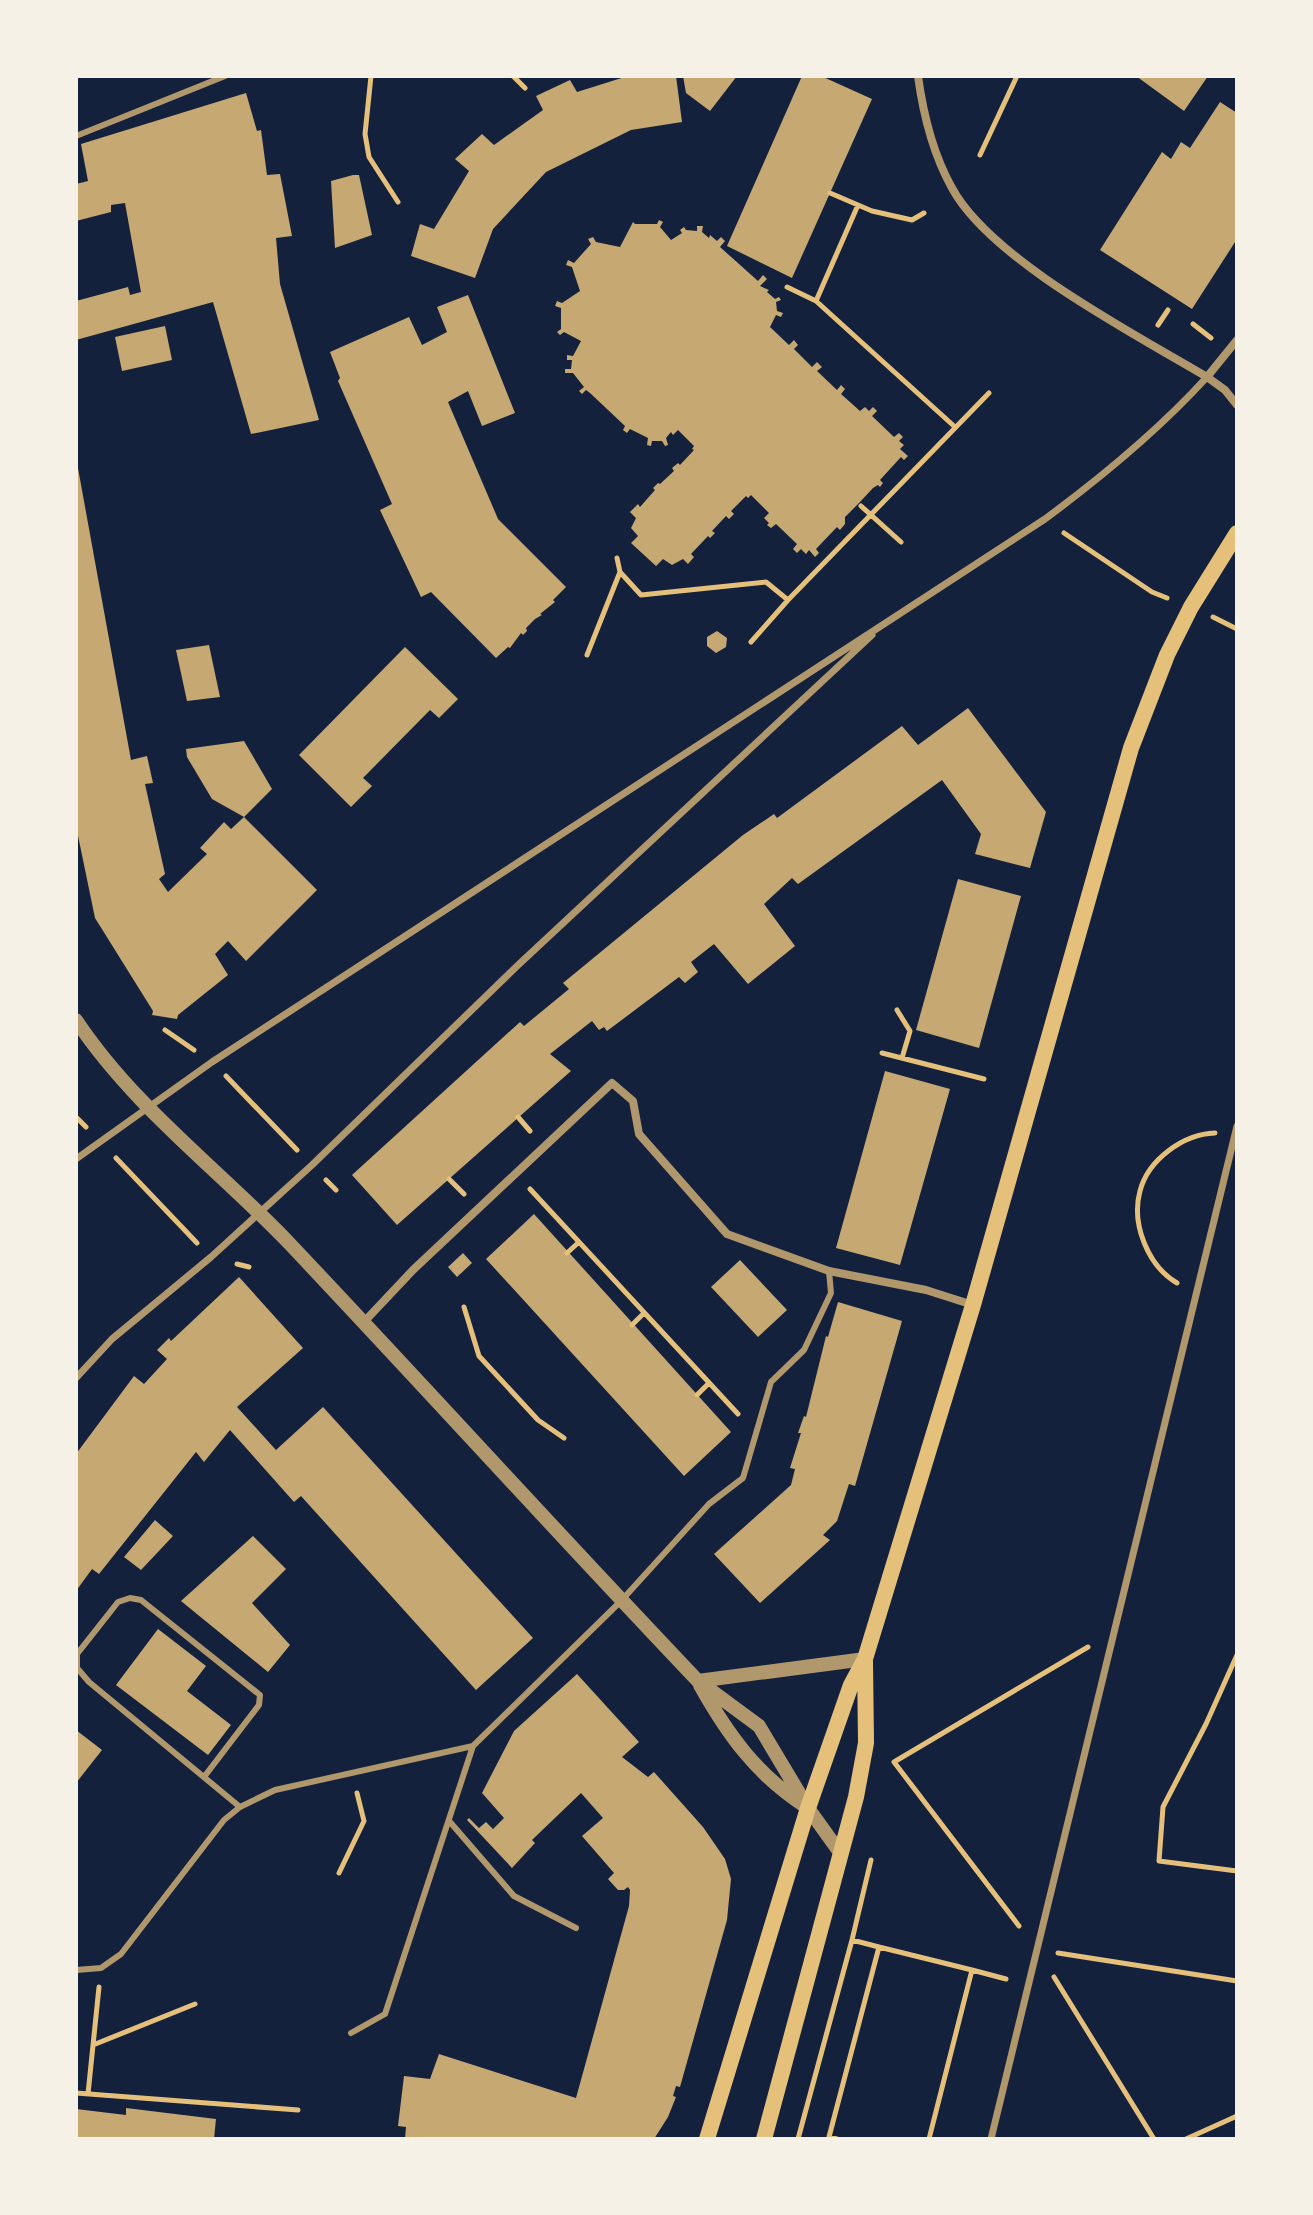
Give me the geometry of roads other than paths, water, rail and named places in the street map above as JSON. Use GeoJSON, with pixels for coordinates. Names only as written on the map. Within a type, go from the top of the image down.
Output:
{"type":"FeatureCollection","features":[{"type":"Feature","properties":{"kind":"main road"},"geometry":{"type":"LineString","coordinates":[[707,2139],[808,1808],[851,1685],[865,1659],[973,1305],[1131,748],[1167,655],[1191,607],[1237,533]]}},
{"type":"Feature","properties":{"kind":"main road"},"geometry":{"type":"LineString","coordinates":[[764,2139],[856,1797],[866,1743],[865,1659]]}},
{"type":"Feature","properties":{"kind":"street"},"geometry":{"type":"LineString","coordinates":[[918,76],[927,122],[938,156],[952,189],[981,226],[1059,287],[1207,377],[1225,390],[1237,405]]}},
{"type":"Feature","properties":{"kind":"street"},"geometry":{"type":"LineString","coordinates":[[76,1159],[212,1062],[1045,519],[1142,442],[1207,377],[1237,340]]}},
{"type":"Feature","properties":{"kind":"street"},"geometry":{"type":"LineString","coordinates":[[76,1378],[112,1339],[211,1257],[312,1165],[516,967],[889,620]]}},
{"type":"Feature","properties":{"kind":"street"},"geometry":{"type":"LineString","coordinates":[[76,1020],[87,1037],[149,1107],[363,1323],[698,1681],[759,1726],[808,1808],[841,1854]]}},
{"type":"Feature","properties":{"kind":"street"},"geometry":{"type":"LineString","coordinates":[[363,1323],[413,1270],[612,1083],[633,1101],[639,1134],[727,1234],[829,1271],[926,1290],[973,1305]]}},
{"type":"Feature","properties":{"kind":"street"},"geometry":{"type":"LineString","coordinates":[[991,2139],[1236,1130]]}},
{"type":"Feature","properties":{"kind":"street"},"geometry":{"type":"LineString","coordinates":[[698,1681],[865,1659]]}},
{"type":"Feature","properties":{"kind":"street"},"geometry":{"type":"LineString","coordinates":[[698,1681],[738,1746],[776,1788],[808,1808]]}},
{"type":"Feature","properties":{"kind":"lane"},"geometry":{"type":"LineString","coordinates":[[76,136],[225,76]]}},
{"type":"Feature","properties":{"kind":"lane"},"geometry":{"type":"LineString","coordinates":[[351,2033],[385,2014],[473,1746],[621,1601],[709,1504],[743,1478],[771,1382],[804,1350],[831,1293],[829,1271]]}},
{"type":"Feature","properties":{"kind":"lane"},"geometry":{"type":"LineString","coordinates":[[204,1777],[259,1705],[260,1695],[141,1600],[130,1598],[118,1602],[77,1654],[77,1668],[89,1682],[240,1807]]}},
{"type":"Feature","properties":{"kind":"lane"},"geometry":{"type":"LineString","coordinates":[[76,1970],[101,1968],[121,1954],[224,1820],[240,1807],[275,1790],[473,1746]]}},
{"type":"Feature","properties":{"kind":"lane"},"geometry":{"type":"LineString","coordinates":[[450,1822],[514,1896],[576,1928]]}}]}
